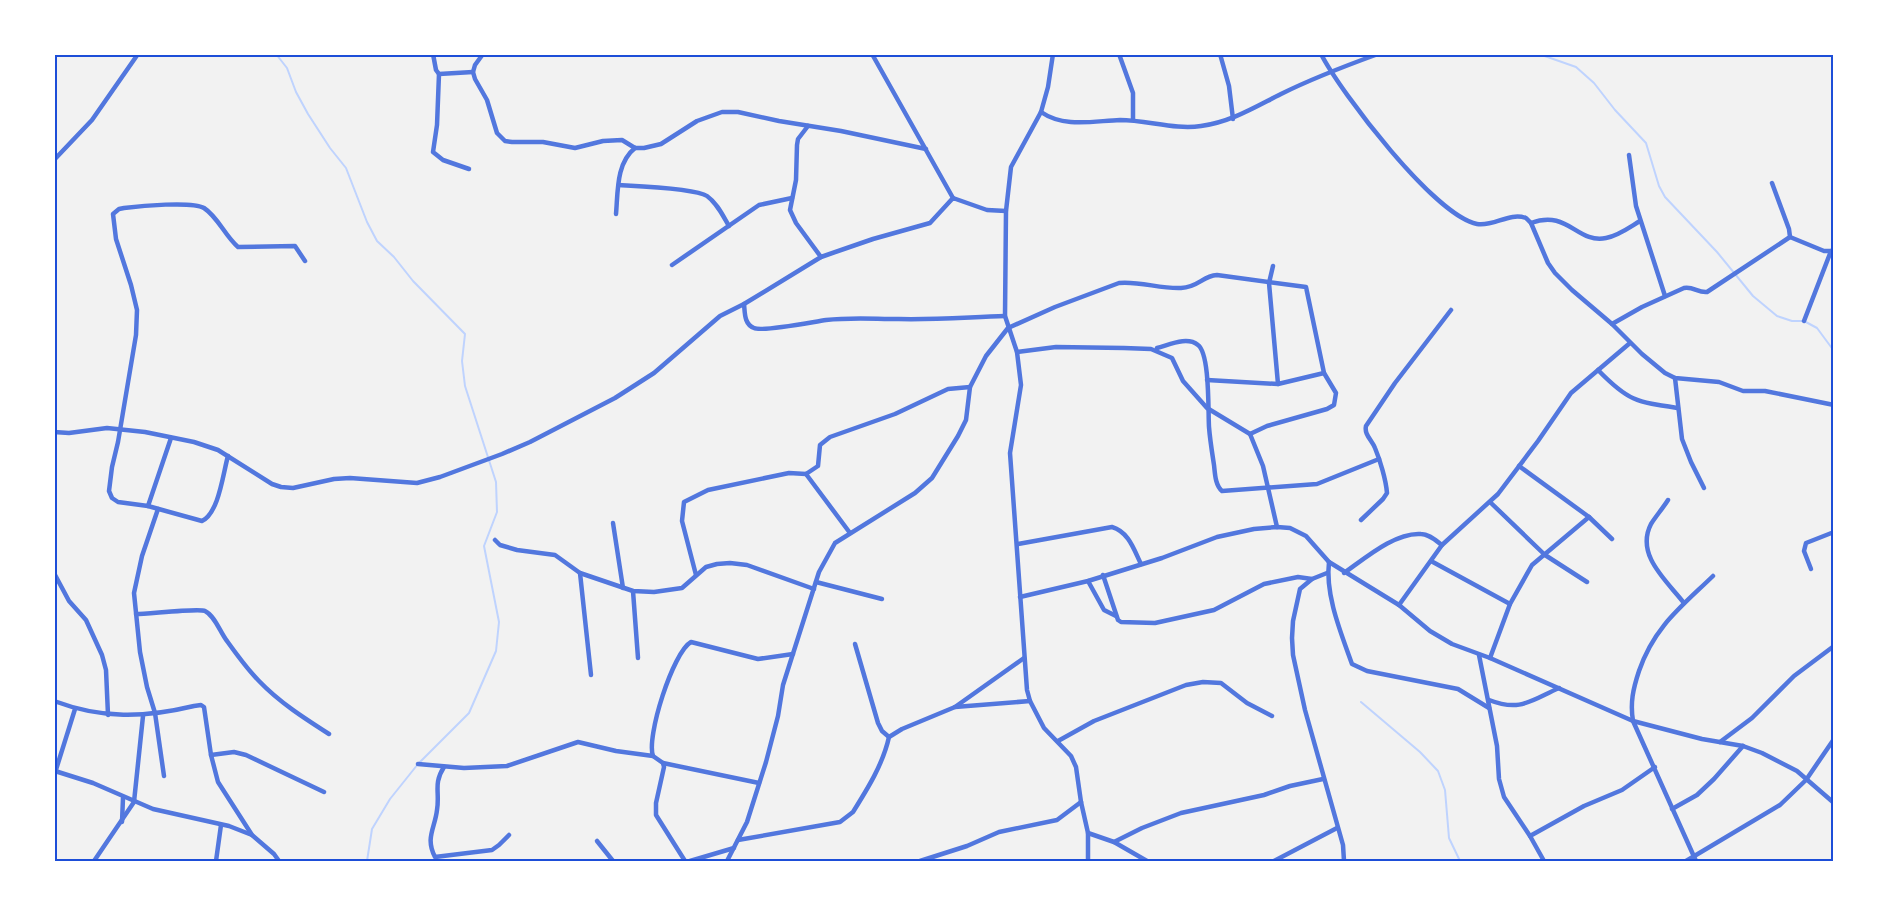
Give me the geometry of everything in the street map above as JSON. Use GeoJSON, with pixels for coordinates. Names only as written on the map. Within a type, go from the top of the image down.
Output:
{"type":"FeatureCollection","features":[{"type":"Feature","properties":{"kind":"street"},"geometry":{"type":"LineString","coordinates":[[54,160],[92,120],[138,54]]}},
{"type":"Feature","properties":{"kind":"street"},"geometry":{"type":"LineString","coordinates":[[433,54],[439,74],[437,125],[433,152],[443,160],[469,169]]}},
{"type":"Feature","properties":{"kind":"street"},"geometry":{"type":"LineString","coordinates":[[483,54],[473,72],[487,100],[497,133],[505,141],[543,142],[576,148],[603,141],[622,140],[635,148]]}},
{"type":"Feature","properties":{"kind":"street"},"geometry":{"type":"LineString","coordinates":[[872,54],[953,198],[975,207],[1006,211]]}},
{"type":"Feature","properties":{"kind":"street"},"geometry":{"type":"LineString","coordinates":[[1053,54],[1041,112],[1011,167],[1006,211],[1005,316],[1017,352],[1020,385],[1010,453],[1018,544],[1024,677],[1030,701],[1044,728],[1071,756],[1076,767],[1088,833],[1088,861]]}},
{"type":"Feature","properties":{"kind":"street"},"geometry":{"type":"LineString","coordinates":[[1119,54],[1133,93],[1133,120]]}},
{"type":"Feature","properties":{"kind":"street"},"geometry":{"type":"LineString","coordinates":[[1220,54],[1229,86],[1233,119]]}},
{"type":"Feature","properties":{"kind":"street"},"geometry":{"type":"LineString","coordinates":[[1321,54],[1330,71],[1391,153],[1434,196],[1462,216],[1478,224],[1520,216],[1526,218],[1531,223],[1545,257],[1556,273],[1654,364],[1675,378],[1719,382],[1743,391],[1765,391],[1834,405]]}},
{"type":"Feature","properties":{"kind":"street"},"geometry":{"type":"LineString","coordinates":[[1041,112],[1058,122],[1065,123],[1133,120],[1181,127],[1200,127],[1233,119],[1330,71],[1378,54]]}},
{"type":"Feature","properties":{"kind":"street"},"geometry":{"type":"LineString","coordinates":[[439,74],[473,72]]}},
{"type":"Feature","properties":{"kind":"street"},"geometry":{"type":"LineString","coordinates":[[616,214],[624,159],[635,148],[661,144],[697,121],[723,112],[738,112],[926,149]]}},
{"type":"Feature","properties":{"kind":"street"},"geometry":{"type":"LineString","coordinates":[[808,126],[798,140],[796,180],[790,210],[796,223],[821,258]]}},
{"type":"Feature","properties":{"kind":"street"},"geometry":{"type":"LineString","coordinates":[[1629,155],[1633,195],[1665,296]]}},
{"type":"Feature","properties":{"kind":"street"},"geometry":{"type":"LineString","coordinates":[[1772,183],[1790,237]]}},
{"type":"Feature","properties":{"kind":"street"},"geometry":{"type":"LineString","coordinates":[[619,185],[703,194],[713,201],[729,226]]}},
{"type":"Feature","properties":{"kind":"street"},"geometry":{"type":"LineString","coordinates":[[672,266],[759,205],[792,198]]}},
{"type":"Feature","properties":{"kind":"street"},"geometry":{"type":"LineString","coordinates":[[54,432],[69,433],[107,428],[145,432],[207,446],[281,487],[293,488],[350,478],[406,483],[428,481],[530,442],[615,398],[654,373],[720,316],[821,258],[873,239],[930,223],[953,198]]}},
{"type":"Feature","properties":{"kind":"street"},"geometry":{"type":"LineString","coordinates":[[228,456],[216,503],[208,518],[202,521],[148,506],[118,502],[112,498],[109,491],[112,467],[136,335],[137,310],[114,231],[113,214],[116,210],[144,206],[197,205],[208,212],[227,237],[238,247],[295,246],[305,261]]}},
{"type":"Feature","properties":{"kind":"street"},"geometry":{"type":"LineString","coordinates":[[1531,223],[1547,218],[1554,219],[1599,239],[1614,236],[1640,221]]}},
{"type":"Feature","properties":{"kind":"street"},"geometry":{"type":"LineString","coordinates":[[1612,324],[1665,296],[1688,287],[1698,292],[1707,292],[1790,237]]}},
{"type":"Feature","properties":{"kind":"street"},"geometry":{"type":"LineString","coordinates":[[1790,237],[1818,249],[1833,251],[1804,321]]}},
{"type":"Feature","properties":{"kind":"street"},"geometry":{"type":"LineString","coordinates":[[1273,266],[1269,283],[1278,384]]}},
{"type":"Feature","properties":{"kind":"street"},"geometry":{"type":"LineString","coordinates":[[727,861],[747,822],[778,716],[783,686],[816,582],[827,555],[835,543],[915,493],[932,478],[966,420],[970,387],[986,356],[1008,328],[1055,307],[1119,283],[1130,282],[1181,288],[1199,284],[1207,277],[1217,275],[1306,287],[1324,373],[1336,393],[1334,405],[1267,426],[1250,434]]}},
{"type":"Feature","properties":{"kind":"street"},"geometry":{"type":"LineString","coordinates":[[744,304],[749,325],[754,329],[764,330],[791,324],[837,319],[944,319],[1005,316]]}},
{"type":"Feature","properties":{"kind":"street"},"geometry":{"type":"LineString","coordinates":[[1361,520],[1387,493],[1379,459],[1366,432],[1366,426],[1395,383],[1451,310]]}},
{"type":"Feature","properties":{"kind":"street"},"geometry":{"type":"LineString","coordinates":[[1157,348],[1191,341],[1197,344],[1202,351],[1207,380],[1210,437],[1218,488],[1226,491],[1317,484],[1379,459]]}},
{"type":"Feature","properties":{"kind":"street"},"geometry":{"type":"LineString","coordinates":[[1399,605],[1442,545],[1490,502],[1538,441],[1571,393],[1630,343]]}},
{"type":"Feature","properties":{"kind":"street"},"geometry":{"type":"LineString","coordinates":[[1017,352],[1056,347],[1094,346],[1158,351],[1172,358],[1183,381],[1207,408],[1250,434],[1263,466],[1277,527]]}},
{"type":"Feature","properties":{"kind":"street"},"geometry":{"type":"LineString","coordinates":[[1598,370],[1629,398],[1678,408]]}},
{"type":"Feature","properties":{"kind":"street"},"geometry":{"type":"LineString","coordinates":[[1207,380],[1278,384],[1324,373]]}},
{"type":"Feature","properties":{"kind":"street"},"geometry":{"type":"LineString","coordinates":[[1675,378],[1682,439],[1704,488]]}},
{"type":"Feature","properties":{"kind":"street"},"geometry":{"type":"LineString","coordinates":[[696,575],[682,521],[684,501],[708,490],[789,473],[806,474],[818,466],[820,445],[830,437],[895,414],[948,389],[970,387]]}},
{"type":"Feature","properties":{"kind":"street"},"geometry":{"type":"LineString","coordinates":[[148,506],[171,438]]}},
{"type":"Feature","properties":{"kind":"street"},"geometry":{"type":"LineString","coordinates":[[1519,466],[1589,517],[1611,539]]}},
{"type":"Feature","properties":{"kind":"street"},"geometry":{"type":"LineString","coordinates":[[806,474],[850,533]]}},
{"type":"Feature","properties":{"kind":"street"},"geometry":{"type":"LineString","coordinates":[[1668,500],[1652,524],[1647,538],[1647,552],[1684,603]]}},
{"type":"Feature","properties":{"kind":"street"},"geometry":{"type":"LineString","coordinates":[[1490,502],[1545,555],[1587,582]]}},
{"type":"Feature","properties":{"kind":"street"},"geometry":{"type":"LineString","coordinates":[[158,509],[136,579],[134,593],[140,652],[155,713],[164,776]]}},
{"type":"Feature","properties":{"kind":"street"},"geometry":{"type":"LineString","coordinates":[[1490,658],[1510,604],[1532,565],[1589,517]]}},
{"type":"Feature","properties":{"kind":"street"},"geometry":{"type":"LineString","coordinates":[[613,523],[623,588]]}},
{"type":"Feature","properties":{"kind":"street"},"geometry":{"type":"LineString","coordinates":[[1018,544],[1112,527],[1121,530],[1127,537],[1141,564]]}},
{"type":"Feature","properties":{"kind":"street"},"geometry":{"type":"LineString","coordinates":[[1020,597],[1088,581],[1217,537],[1254,529],[1290,528],[1306,536],[1329,562],[1344,573],[1399,605],[1430,631],[1452,644],[1490,658],[1633,721],[1667,731],[1743,746],[1797,771],[1834,803]]}},
{"type":"Feature","properties":{"kind":"street"},"geometry":{"type":"LineString","coordinates":[[1811,569],[1804,551],[1806,543],[1834,532]]}},
{"type":"Feature","properties":{"kind":"street"},"geometry":{"type":"LineString","coordinates":[[1344,573],[1382,546],[1411,535],[1428,535],[1442,545]]}},
{"type":"Feature","properties":{"kind":"street"},"geometry":{"type":"LineString","coordinates":[[495,540],[501,545],[517,550],[555,555],[580,573],[633,591],[654,592],[682,588],[706,567],[717,564],[747,565],[814,589]]}},
{"type":"Feature","properties":{"kind":"street"},"geometry":{"type":"LineString","coordinates":[[1431,561],[1510,604]]}},
{"type":"Feature","properties":{"kind":"street"},"geometry":{"type":"LineString","coordinates":[[1329,562],[1328,573],[1333,605],[1352,664],[1367,671],[1458,688],[1489,708]]}},
{"type":"Feature","properties":{"kind":"street"},"geometry":{"type":"LineString","coordinates":[[580,573],[591,675]]}},
{"type":"Feature","properties":{"kind":"street"},"geometry":{"type":"LineString","coordinates":[[1328,573],[1312,579],[1300,589],[1292,638],[1293,655],[1305,710],[1342,845],[1344,861]]}},
{"type":"Feature","properties":{"kind":"street"},"geometry":{"type":"LineString","coordinates":[[54,575],[69,601],[87,620],[102,655],[106,670],[108,715]]}},
{"type":"Feature","properties":{"kind":"street"},"geometry":{"type":"LineString","coordinates":[[1103,575],[1116,616],[1121,622],[1155,624],[1214,610],[1264,584],[1298,577],[1312,579]]}},
{"type":"Feature","properties":{"kind":"street"},"geometry":{"type":"LineString","coordinates":[[1695,859],[1633,721],[1631,698],[1645,651],[1663,624],[1713,576]]}},
{"type":"Feature","properties":{"kind":"street"},"geometry":{"type":"LineString","coordinates":[[1088,581],[1104,610],[1116,616]]}},
{"type":"Feature","properties":{"kind":"street"},"geometry":{"type":"LineString","coordinates":[[816,582],[882,599]]}},
{"type":"Feature","properties":{"kind":"street"},"geometry":{"type":"LineString","coordinates":[[633,591],[638,658]]}},
{"type":"Feature","properties":{"kind":"street"},"geometry":{"type":"LineString","coordinates":[[136,614],[175,613],[198,609],[205,611],[258,681],[328,735]]}},
{"type":"Feature","properties":{"kind":"street"},"geometry":{"type":"LineString","coordinates":[[653,756],[651,747],[660,704],[673,668],[686,645],[691,642],[699,643],[758,659],[793,654]]}},
{"type":"Feature","properties":{"kind":"street"},"geometry":{"type":"LineString","coordinates":[[855,644],[878,723],[889,737]]}},
{"type":"Feature","properties":{"kind":"street"},"geometry":{"type":"LineString","coordinates":[[1720,742],[1752,718],[1794,676],[1834,646]]}},
{"type":"Feature","properties":{"kind":"street"},"geometry":{"type":"LineString","coordinates":[[1479,655],[1497,746],[1499,780],[1503,797],[1544,861]]}},
{"type":"Feature","properties":{"kind":"street"},"geometry":{"type":"LineString","coordinates":[[738,840],[840,822],[848,818],[858,806],[878,769],[889,737],[902,729],[955,707],[1024,658]]}},
{"type":"Feature","properties":{"kind":"street"},"geometry":{"type":"LineString","coordinates":[[1058,741],[1094,721],[1186,685],[1203,682],[1221,683],[1247,703],[1272,716]]}},
{"type":"Feature","properties":{"kind":"street"},"geometry":{"type":"LineString","coordinates":[[1489,700],[1511,707],[1521,705],[1559,688]]}},
{"type":"Feature","properties":{"kind":"street"},"geometry":{"type":"LineString","coordinates":[[54,701],[75,709],[108,715],[143,716],[194,706],[204,707],[211,755],[218,782],[252,835],[279,861]]}},
{"type":"Feature","properties":{"kind":"street"},"geometry":{"type":"LineString","coordinates":[[955,707],[1030,701]]}},
{"type":"Feature","properties":{"kind":"street"},"geometry":{"type":"LineString","coordinates":[[75,709],[55,774],[93,783],[123,798],[153,809],[252,835]]}},
{"type":"Feature","properties":{"kind":"street"},"geometry":{"type":"LineString","coordinates":[[94,861],[103,844],[122,822],[134,802],[143,716]]}},
{"type":"Feature","properties":{"kind":"street"},"geometry":{"type":"LineString","coordinates":[[1686,861],[1695,859],[1780,805],[1806,780],[1834,739]]}},
{"type":"Feature","properties":{"kind":"street"},"geometry":{"type":"LineString","coordinates":[[418,764],[444,767],[507,766],[578,742],[616,751],[653,756],[663,763],[759,783]]}},
{"type":"Feature","properties":{"kind":"street"},"geometry":{"type":"LineString","coordinates":[[1672,809],[1697,795],[1714,780],[1743,746]]}},
{"type":"Feature","properties":{"kind":"street"},"geometry":{"type":"LineString","coordinates":[[211,755],[234,752],[246,755],[324,792]]}},
{"type":"Feature","properties":{"kind":"street"},"geometry":{"type":"LineString","coordinates":[[663,763],[656,815],[685,861]]}},
{"type":"Feature","properties":{"kind":"street"},"geometry":{"type":"LineString","coordinates":[[444,767],[437,779],[437,810],[430,836],[435,859],[492,850],[509,835]]}},
{"type":"Feature","properties":{"kind":"street"},"geometry":{"type":"LineString","coordinates":[[1530,836],[1574,811],[1622,790],[1655,767]]}},
{"type":"Feature","properties":{"kind":"street"},"geometry":{"type":"LineString","coordinates":[[1114,842],[1181,813],[1264,795],[1290,786],[1323,779]]}},
{"type":"Feature","properties":{"kind":"street"},"geometry":{"type":"LineString","coordinates":[[122,822],[123,798]]}},
{"type":"Feature","properties":{"kind":"street"},"geometry":{"type":"LineString","coordinates":[[920,861],[967,846],[999,832],[1057,820],[1081,802]]}},
{"type":"Feature","properties":{"kind":"street"},"geometry":{"type":"LineString","coordinates":[[216,861],[221,825]]}},
{"type":"Feature","properties":{"kind":"street"},"geometry":{"type":"LineString","coordinates":[[1274,861],[1337,828]]}},
{"type":"Feature","properties":{"kind":"street"},"geometry":{"type":"LineString","coordinates":[[1088,833],[1114,842],[1147,861]]}},
{"type":"Feature","properties":{"kind":"street"},"geometry":{"type":"LineString","coordinates":[[597,841],[613,861]]}},
{"type":"Feature","properties":{"kind":"street"},"geometry":{"type":"LineString","coordinates":[[690,861],[734,848]]}},
{"type":"Feature","properties":{"kind":"waterway"},"geometry":{"type":"LineString","coordinates":[[276,54],[287,68],[308,114],[346,168],[377,241],[465,334],[462,361],[465,386],[496,482],[497,512],[484,546],[499,622],[496,651],[469,713],[418,764],[390,799],[372,829],[367,861]]}},
{"type":"Feature","properties":{"kind":"waterway"},"geometry":{"type":"LineString","coordinates":[[1539,54],[1576,67],[1594,83],[1615,110],[1646,143],[1659,186],[1665,197],[1717,252],[1753,296],[1777,316],[1792,321],[1804,321],[1817,328],[1834,351]]}},
{"type":"Feature","properties":{"kind":"waterway"},"geometry":{"type":"LineString","coordinates":[[1361,702],[1420,752],[1438,771],[1445,790],[1449,838],[1460,861]]}}]}
